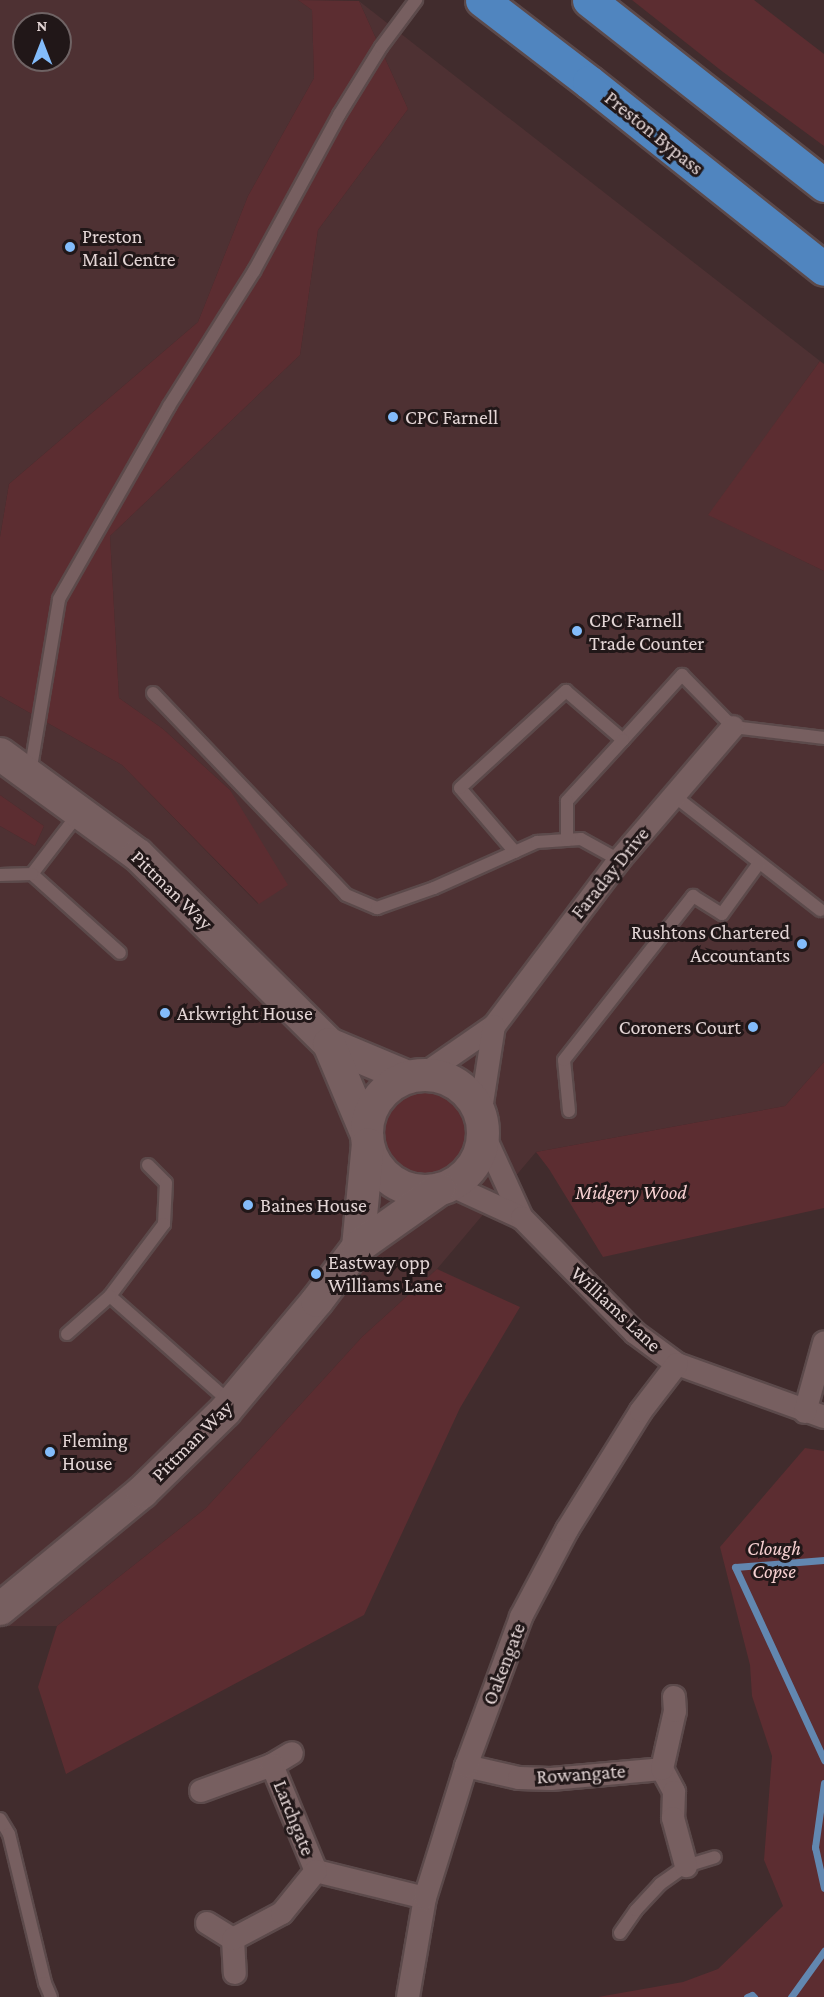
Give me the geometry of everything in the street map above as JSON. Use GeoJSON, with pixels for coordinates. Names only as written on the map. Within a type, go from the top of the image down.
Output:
{"type":"FeatureCollection","features":[{"type":"Feature","properties":{"kind":"highway","name":"Preston Bypass"},"geometry":{"type":"LineString","coordinates":[[482,0],[824,269]]}},
{"type":"Feature","properties":{"kind":"highway"},"geometry":{"type":"LineString","coordinates":[[589,0],[824,185]]}},
{"type":"Feature","properties":{"kind":"street","name":"Faraday Drive"},"geometry":{"type":"LineString","coordinates":[[416,1076],[494,1026],[619,860],[733,727]]}},
{"type":"Feature","properties":{"kind":"street","name":"Pittman Way"},"geometry":{"type":"LineString","coordinates":[[0,754],[138,855],[330,1044],[416,1076]]}},
{"type":"Feature","properties":{"kind":"street","name":"Faraday Drive"},"geometry":{"type":"LineString","coordinates":[[482,1125],[494,1026]]}},
{"type":"Feature","properties":{"kind":"street","name":"Pittman Way"},"geometry":{"type":"LineString","coordinates":[[330,1044],[367,1140],[358,1247]]}},
{"type":"Feature","properties":{"kind":"street"},"geometry":{"type":"LineString","coordinates":[[416,1076],[442,1077],[459,1086],[472,1099],[482,1125],[481,1149],[474,1164],[464,1176],[445,1187],[421,1191],[403,1186],[387,1177],[374,1162],[367,1140],[369,1116],[377,1099],[391,1086],[416,1076]]}},
{"type":"Feature","properties":{"kind":"street","name":"Williams Lane"},"geometry":{"type":"LineString","coordinates":[[482,1125],[522,1218],[635,1333],[677,1364],[814,1415]]}},
{"type":"Feature","properties":{"kind":"street","name":"Pittman Way"},"geometry":{"type":"LineString","coordinates":[[0,1609],[142,1492],[231,1403],[318,1301],[358,1247],[445,1187]]}},
{"type":"Feature","properties":{"kind":"street","name":"Williams Lane"},"geometry":{"type":"LineString","coordinates":[[445,1187],[522,1218]]}},
{"type":"Feature","properties":{"kind":"street"},"geometry":{"type":"LineString","coordinates":[[814,1415],[824,1343]]}},
{"type":"Feature","properties":{"kind":"street","name":"Oakengate"},"geometry":{"type":"LineString","coordinates":[[408,1997],[425,1898],[466,1766],[521,1617],[552,1559],[641,1411],[677,1364]]}},
{"type":"Feature","properties":{"kind":"street"},"geometry":{"type":"LineString","coordinates":[[674,1697],[675,1712],[662,1769],[674,1792],[673,1818],[686,1866]]}},
{"type":"Feature","properties":{"kind":"street","name":"Larchgate"},"geometry":{"type":"LineString","coordinates":[[201,1791],[272,1765],[292,1753]]}},
{"type":"Feature","properties":{"kind":"street","name":"Larchgate"},"geometry":{"type":"LineString","coordinates":[[272,1765],[316,1871]]}},
{"type":"Feature","properties":{"kind":"street","name":"Rowangate"},"geometry":{"type":"LineString","coordinates":[[466,1766],[519,1778],[551,1779],[662,1769]]}},
{"type":"Feature","properties":{"kind":"street","name":"Larchgate"},"geometry":{"type":"LineString","coordinates":[[316,1871],[425,1898]]}},
{"type":"Feature","properties":{"kind":"street","name":"Larchgate"},"geometry":{"type":"LineString","coordinates":[[233,1939],[282,1913],[316,1871]]}},
{"type":"Feature","properties":{"kind":"street"},"geometry":{"type":"LineString","coordinates":[[207,1923],[233,1939],[235,1972]]}},
{"type":"Feature","properties":{"kind":"lane"},"geometry":{"type":"LineString","coordinates":[[30,776],[58,599],[169,406],[254,271],[339,115],[381,47],[416,0]]}},
{"type":"Feature","properties":{"kind":"lane"},"geometry":{"type":"LineString","coordinates":[[567,840],[567,801],[682,675],[733,727],[824,738]]}},
{"type":"Feature","properties":{"kind":"lane"},"geometry":{"type":"LineString","coordinates":[[515,852],[460,788],[566,691],[622,740]]}},
{"type":"Feature","properties":{"kind":"lane"},"geometry":{"type":"LineString","coordinates":[[153,693],[346,895],[377,908],[434,888],[537,842],[581,838],[619,860]]}},
{"type":"Feature","properties":{"kind":"lane"},"geometry":{"type":"LineString","coordinates":[[674,795],[820,910]]}},
{"type":"Feature","properties":{"kind":"lane"},"geometry":{"type":"LineString","coordinates":[[33,874],[80,812]]}},
{"type":"Feature","properties":{"kind":"lane"},"geometry":{"type":"LineString","coordinates":[[569,1111],[564,1060],[693,896],[722,914],[759,863]]}},
{"type":"Feature","properties":{"kind":"lane"},"geometry":{"type":"LineString","coordinates":[[0,875],[33,874],[120,952]]}},
{"type":"Feature","properties":{"kind":"lane"},"geometry":{"type":"LineString","coordinates":[[67,1334],[110,1296],[164,1224],[166,1183],[148,1165]]}},
{"type":"Feature","properties":{"kind":"lane"},"geometry":{"type":"LineString","coordinates":[[110,1296],[231,1403]]}},
{"type":"Feature","properties":{"kind":"lane"},"geometry":{"type":"LineString","coordinates":[[0,1819],[9,1834],[45,1983],[51,1997]]}},
{"type":"Feature","properties":{"kind":"lane"},"geometry":{"type":"LineString","coordinates":[[621,1933],[636,1910],[660,1884],[686,1866],[715,1857]]}},
{"type":"Feature","properties":{"kind":"shaded area","name":"Preston Mail Centre"},"geometry":{"type":"Polygon","coordinates":[[[0,0],[298,0],[312,10],[314,78],[248,196],[198,322],[9,484],[0,537],[0,0]]]}},
{"type":"Feature","properties":{"kind":"shaded area"},"geometry":{"type":"Polygon","coordinates":[[[359,1],[820,361],[709,515],[824,571],[824,1062],[785,1106],[536,1152],[437,1269],[362,1337],[206,1508],[57,1626],[0,1626],[0,826],[35,846],[44,826],[0,795],[0,696],[122,765],[258,904],[230,790],[163,729],[119,698],[110,536],[300,355],[318,230],[408,109],[359,1]]]}},
{"type":"Feature","properties":{"kind":"green space"},"geometry":{"type":"Polygon","coordinates":[[[298,0],[359,1],[408,109],[318,230],[300,355],[110,536],[119,698],[163,729],[230,790],[288,885],[259,904],[122,765],[0,696],[0,537],[9,484],[198,322],[248,196],[314,78],[312,10],[298,0]]]}},
{"type":"Feature","properties":{"kind":"green space"},"geometry":{"type":"Polygon","coordinates":[[[632,0],[754,0],[824,54],[824,146],[723,72],[632,0]]]}},
{"type":"Feature","properties":{"kind":"green space"},"geometry":{"type":"Polygon","coordinates":[[[820,361],[824,364],[824,571],[708,515],[820,361]]]}},
{"type":"Feature","properties":{"kind":"green space"},"geometry":{"type":"Polygon","coordinates":[[[0,795],[44,826],[35,846],[0,826],[0,795]]]}},
{"type":"Feature","properties":{"kind":"green space","name":"Midgery Wood"},"geometry":{"type":"Polygon","coordinates":[[[824,1062],[824,1208],[603,1257],[549,1169],[536,1152],[785,1106],[824,1062]]]}},
{"type":"Feature","properties":{"kind":"green space"},"geometry":{"type":"Polygon","coordinates":[[[425,1090],[441,1093],[455,1102],[464,1116],[467,1132],[464,1148],[455,1162],[441,1171],[425,1174],[409,1171],[395,1162],[386,1148],[383,1132],[386,1116],[395,1102],[409,1093],[425,1090]]]}},
{"type":"Feature","properties":{"kind":"green space"},"geometry":{"type":"Polygon","coordinates":[[[437,1269],[520,1307],[460,1408],[364,1615],[66,1774],[38,1687],[57,1626],[206,1508],[362,1337],[437,1269]]]}},
{"type":"Feature","properties":{"kind":"green space","name":"Clough Copse"},"geometry":{"type":"Polygon","coordinates":[[[805,1448],[824,1451],[824,1997],[598,1997],[683,1982],[718,1969],[783,1906],[764,1860],[772,1756],[752,1696],[750,1665],[720,1547],[805,1448]]]}},
{"type":"Feature","properties":{"kind":"waterway"},"geometry":{"type":"LineString","coordinates":[[824,1560],[735,1567],[824,1760]]}},
{"type":"Feature","properties":{"kind":"waterway"},"geometry":{"type":"LineString","coordinates":[[824,1783],[815,1847],[824,1888]]}},
{"type":"Feature","properties":{"kind":"waterway"},"geometry":{"type":"LineString","coordinates":[[791,1997],[824,1951]]}},
{"type":"Feature","properties":{"kind":"waterway"},"geometry":{"type":"LineString","coordinates":[[747,1997],[752,1995],[754,1997]]}},
{"type":"Feature","properties":{"kind":"place","name":"Preston Mail Centre"},"geometry":{"type":"Point","coordinates":[70,247]}},
{"type":"Feature","properties":{"kind":"place","name":"CPC Farnell"},"geometry":{"type":"Point","coordinates":[393,417]}},
{"type":"Feature","properties":{"kind":"place","name":"CPC Farnell Trade Counter"},"geometry":{"type":"Point","coordinates":[577,631]}},
{"type":"Feature","properties":{"kind":"place","name":"Rushtons Chartered Accountants"},"geometry":{"type":"Point","coordinates":[802,944]}},
{"type":"Feature","properties":{"kind":"place","name":"Arkwright House"},"geometry":{"type":"Point","coordinates":[165,1013]}},
{"type":"Feature","properties":{"kind":"place","name":"Coroners Court"},"geometry":{"type":"Point","coordinates":[753,1027]}},
{"type":"Feature","properties":{"kind":"place","name":"Baines House"},"geometry":{"type":"Point","coordinates":[248,1205]}},
{"type":"Feature","properties":{"kind":"place","name":"Eastway opp Williams Lane"},"geometry":{"type":"Point","coordinates":[316,1274]}},
{"type":"Feature","properties":{"kind":"place","name":"Fleming House"},"geometry":{"type":"Point","coordinates":[50,1452]}}]}
